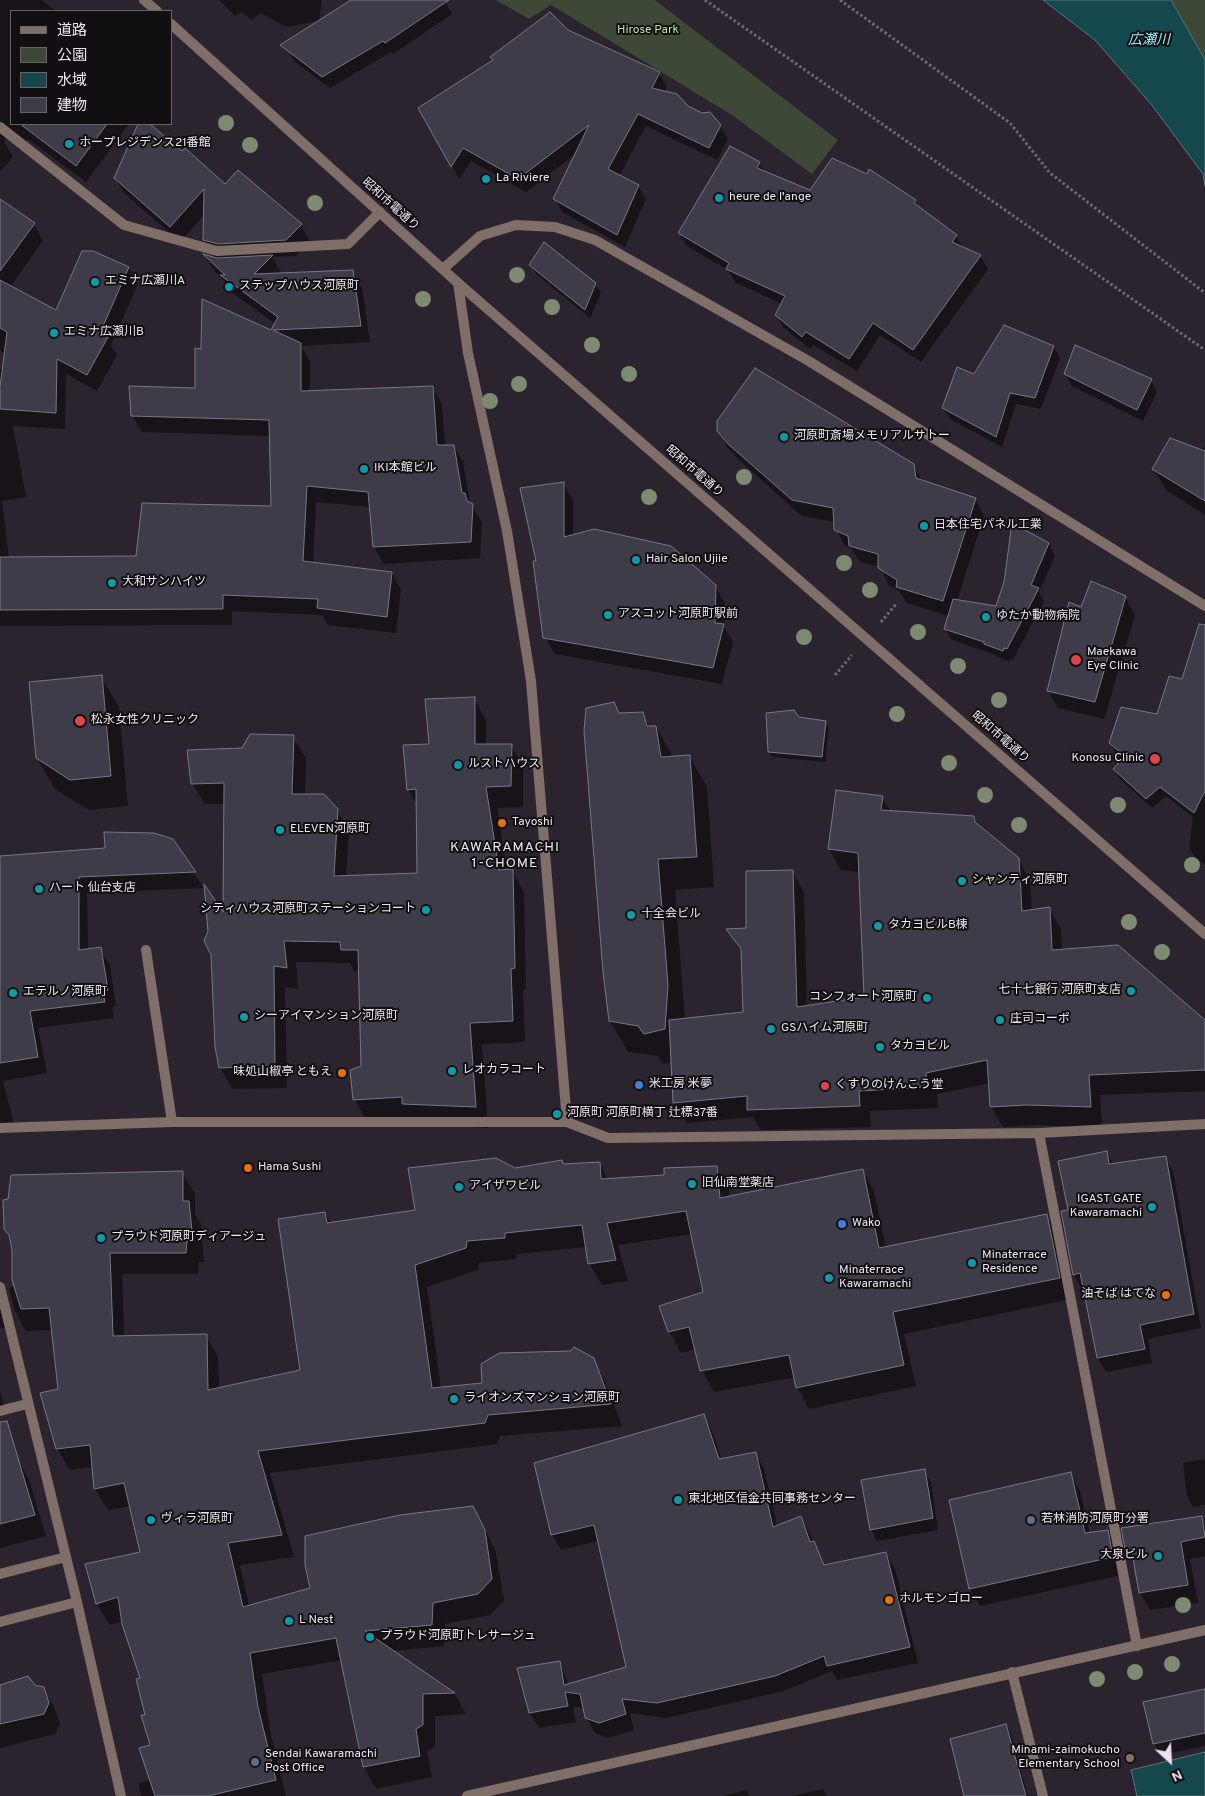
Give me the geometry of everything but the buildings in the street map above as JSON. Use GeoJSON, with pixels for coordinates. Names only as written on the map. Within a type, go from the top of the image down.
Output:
{"type":"FeatureCollection","features":[{"type":"Feature","properties":{"kind":"street"},"geometry":{"type":"LineString","coordinates":[[144,0],[156,10]]}},
{"type":"Feature","properties":{"kind":"street","name":"昭和市電通り"},"geometry":{"type":"LineString","coordinates":[[172,25],[458,283],[1205,934]]}},
{"type":"Feature","properties":{"kind":"street"},"geometry":{"type":"LineString","coordinates":[[0,127],[124,225],[217,251],[348,244],[380,212]]}},
{"type":"Feature","properties":{"kind":"street"},"geometry":{"type":"LineString","coordinates":[[443,269],[480,236],[516,225],[555,227],[595,240],[807,360],[1205,606]]}},
{"type":"Feature","properties":{"kind":"street"},"geometry":{"type":"LineString","coordinates":[[458,283],[468,353],[507,531],[531,681],[568,1122]]}},
{"type":"Feature","properties":{"kind":"street"},"geometry":{"type":"LineString","coordinates":[[146,950],[172,1122]]}},
{"type":"Feature","properties":{"kind":"street"},"geometry":{"type":"LineString","coordinates":[[0,1128],[172,1122],[568,1122],[608,1138],[1039,1134],[1205,1124]]}},
{"type":"Feature","properties":{"kind":"street"},"geometry":{"type":"LineString","coordinates":[[1039,1134],[1137,1646]]}},
{"type":"Feature","properties":{"kind":"street"},"geometry":{"type":"LineString","coordinates":[[0,1287],[27,1404],[77,1602],[121,1796]]}},
{"type":"Feature","properties":{"kind":"street"},"geometry":{"type":"LineString","coordinates":[[0,1411],[27,1404]]}},
{"type":"Feature","properties":{"kind":"street"},"geometry":{"type":"LineString","coordinates":[[0,1574],[66,1556]]}},
{"type":"Feature","properties":{"kind":"street"},"geometry":{"type":"LineString","coordinates":[[0,1622],[77,1602]]}},
{"type":"Feature","properties":{"kind":"street"},"geometry":{"type":"LineString","coordinates":[[467,1796],[1205,1630]]}},
{"type":"Feature","properties":{"kind":"street"},"geometry":{"type":"LineString","coordinates":[[1012,1672],[1044,1796]]}},
{"type":"Feature","properties":{"kind":"path"},"geometry":{"type":"LineString","coordinates":[[705,0],[1205,350]]}},
{"type":"Feature","properties":{"kind":"path"},"geometry":{"type":"LineString","coordinates":[[840,0],[1010,123],[1050,173],[1205,293]]}},
{"type":"Feature","properties":{"kind":"green space","name":"Hirose Park"},"geometry":{"type":"Polygon","coordinates":[[[496,0],[655,0],[838,140],[812,174],[732,115],[551,5],[529,19],[496,0]]]}},
{"type":"Feature","properties":{"kind":"green space"},"geometry":{"type":"Polygon","coordinates":[[[1171,0],[1205,0],[1205,60],[1171,0]]]}},
{"type":"Feature","properties":{"kind":"water","name":"広瀬川"},"geometry":{"type":"Polygon","coordinates":[[[1043,0],[1171,0],[1205,60],[1205,186],[1203,174],[1151,104],[1095,40],[1043,0]]]}},
{"type":"Feature","properties":{"kind":"water"},"geometry":{"type":"Polygon","coordinates":[[[1205,1752],[1205,1796],[1137,1796],[1131,1770],[1205,1752]]]}},
{"type":"Feature","properties":{"kind":"place","name":"ホープレジデンス21番館"},"geometry":{"type":"Point","coordinates":[69,144]}},
{"type":"Feature","properties":{"kind":"place","name":"La Riviere"},"geometry":{"type":"Point","coordinates":[486,179]}},
{"type":"Feature","properties":{"kind":"place","name":"heure de l'ange"},"geometry":{"type":"Point","coordinates":[719,198]}},
{"type":"Feature","properties":{"kind":"place","name":"エミナ広瀬川A"},"geometry":{"type":"Point","coordinates":[95,282]}},
{"type":"Feature","properties":{"kind":"place","name":"ステップハウス河原町"},"geometry":{"type":"Point","coordinates":[229,287]}},
{"type":"Feature","properties":{"kind":"place","name":"エミナ広瀬川B"},"geometry":{"type":"Point","coordinates":[54,333]}},
{"type":"Feature","properties":{"kind":"place","name":"河原町斎場メモリアルサトー"},"geometry":{"type":"Point","coordinates":[784,437]}},
{"type":"Feature","properties":{"kind":"place","name":"IKI本館ビル"},"geometry":{"type":"Point","coordinates":[364,469]}},
{"type":"Feature","properties":{"kind":"place","name":"日本住宅パネル工業"},"geometry":{"type":"Point","coordinates":[924,526]}},
{"type":"Feature","properties":{"kind":"place","name":"Hair Salon Ujiie"},"geometry":{"type":"Point","coordinates":[636,560]}},
{"type":"Feature","properties":{"kind":"place","name":"大和サンハイツ"},"geometry":{"type":"Point","coordinates":[112,583]}},
{"type":"Feature","properties":{"kind":"place","name":"アスコット河原町駅前"},"geometry":{"type":"Point","coordinates":[608,615]}},
{"type":"Feature","properties":{"kind":"place","name":"ゆたか動物病院"},"geometry":{"type":"Point","coordinates":[986,617]}},
{"type":"Feature","properties":{"kind":"place","name":"Maekawa Eye Clinic"},"geometry":{"type":"Point","coordinates":[1076,660]}},
{"type":"Feature","properties":{"kind":"place","name":"松永女性クリニック"},"geometry":{"type":"Point","coordinates":[80,721]}},
{"type":"Feature","properties":{"kind":"place","name":"Konosu Clinic"},"geometry":{"type":"Point","coordinates":[1155,759]}},
{"type":"Feature","properties":{"kind":"place","name":"ルストハウス"},"geometry":{"type":"Point","coordinates":[458,765]}},
{"type":"Feature","properties":{"kind":"place","name":"Tayoshi"},"geometry":{"type":"Point","coordinates":[502,823]}},
{"type":"Feature","properties":{"kind":"place","name":"ELEVEN河原町"},"geometry":{"type":"Point","coordinates":[280,830]}},
{"type":"Feature","properties":{"kind":"place","name":"シャンティ河原町"},"geometry":{"type":"Point","coordinates":[962,881]}},
{"type":"Feature","properties":{"kind":"place","name":"ハート 仙台支店"},"geometry":{"type":"Point","coordinates":[39,889]}},
{"type":"Feature","properties":{"kind":"place","name":"シティハウス河原町ステーションコート"},"geometry":{"type":"Point","coordinates":[426,910]}},
{"type":"Feature","properties":{"kind":"place","name":"十全会ビル"},"geometry":{"type":"Point","coordinates":[631,915]}},
{"type":"Feature","properties":{"kind":"place","name":"タカヨビルB棟"},"geometry":{"type":"Point","coordinates":[878,926]}},
{"type":"Feature","properties":{"kind":"place","name":"七十七銀行 河原町支店"},"geometry":{"type":"Point","coordinates":[1131,991]}},
{"type":"Feature","properties":{"kind":"place","name":"エテルノ河原町"},"geometry":{"type":"Point","coordinates":[13,993]}},
{"type":"Feature","properties":{"kind":"place","name":"コンフォート河原町"},"geometry":{"type":"Point","coordinates":[927,998]}},
{"type":"Feature","properties":{"kind":"place","name":"シーアイマンション河原町"},"geometry":{"type":"Point","coordinates":[244,1017]}},
{"type":"Feature","properties":{"kind":"place","name":"庄司コーポ"},"geometry":{"type":"Point","coordinates":[1000,1020]}},
{"type":"Feature","properties":{"kind":"place","name":"GSハイム河原町"},"geometry":{"type":"Point","coordinates":[771,1029]}},
{"type":"Feature","properties":{"kind":"place","name":"タカヨビル"},"geometry":{"type":"Point","coordinates":[880,1047]}},
{"type":"Feature","properties":{"kind":"place","name":"レオカラコート"},"geometry":{"type":"Point","coordinates":[452,1071]}},
{"type":"Feature","properties":{"kind":"place","name":"味処山椒亭 ともえ"},"geometry":{"type":"Point","coordinates":[342,1073]}},
{"type":"Feature","properties":{"kind":"place","name":"米工房 米夢"},"geometry":{"type":"Point","coordinates":[639,1085]}},
{"type":"Feature","properties":{"kind":"place","name":"くすりのけんこう堂"},"geometry":{"type":"Point","coordinates":[825,1086]}},
{"type":"Feature","properties":{"kind":"place","name":"河原町 河原町横丁 辻標37番"},"geometry":{"type":"Point","coordinates":[557,1114]}},
{"type":"Feature","properties":{"kind":"place","name":"Hama Sushi"},"geometry":{"type":"Point","coordinates":[248,1168]}},
{"type":"Feature","properties":{"kind":"place","name":"旧仙南堂薬店"},"geometry":{"type":"Point","coordinates":[692,1184]}},
{"type":"Feature","properties":{"kind":"place","name":"アイザワビル"},"geometry":{"type":"Point","coordinates":[459,1187]}},
{"type":"Feature","properties":{"kind":"place","name":"IGAST GATE Kawaramachi"},"geometry":{"type":"Point","coordinates":[1152,1207]}},
{"type":"Feature","properties":{"kind":"place","name":"Wako"},"geometry":{"type":"Point","coordinates":[842,1224]}},
{"type":"Feature","properties":{"kind":"place","name":"プラウド河原町ディアージュ"},"geometry":{"type":"Point","coordinates":[101,1238]}},
{"type":"Feature","properties":{"kind":"place","name":"Minaterrace Residence"},"geometry":{"type":"Point","coordinates":[972,1263]}},
{"type":"Feature","properties":{"kind":"place","name":"Minaterrace Kawaramachi"},"geometry":{"type":"Point","coordinates":[829,1278]}},
{"type":"Feature","properties":{"kind":"place","name":"油そば はてな"},"geometry":{"type":"Point","coordinates":[1166,1295]}},
{"type":"Feature","properties":{"kind":"place","name":"ライオンズマンション河原町"},"geometry":{"type":"Point","coordinates":[454,1399]}},
{"type":"Feature","properties":{"kind":"place","name":"東北地区信金共同事務センター"},"geometry":{"type":"Point","coordinates":[678,1500]}},
{"type":"Feature","properties":{"kind":"place","name":"ヴィラ河原町"},"geometry":{"type":"Point","coordinates":[151,1520]}},
{"type":"Feature","properties":{"kind":"place","name":"若林消防河原町分署"},"geometry":{"type":"Point","coordinates":[1031,1520]}},
{"type":"Feature","properties":{"kind":"place","name":"大泉ビル"},"geometry":{"type":"Point","coordinates":[1158,1556]}},
{"type":"Feature","properties":{"kind":"place","name":"ホルモンゴロー"},"geometry":{"type":"Point","coordinates":[889,1600]}},
{"type":"Feature","properties":{"kind":"place","name":"L Nest"},"geometry":{"type":"Point","coordinates":[289,1621]}},
{"type":"Feature","properties":{"kind":"place","name":"プラウド河原町トレサージュ"},"geometry":{"type":"Point","coordinates":[370,1637]}},
{"type":"Feature","properties":{"kind":"place","name":"Minami-zaimokucho Elementary School"},"geometry":{"type":"Point","coordinates":[1130,1758]}},
{"type":"Feature","properties":{"kind":"place","name":"Sendai Kawaramachi Post Office"},"geometry":{"type":"Point","coordinates":[255,1762]}},
{"type":"Feature","properties":{"kind":"district","name":"KAWARAMACHI 1-CHOME"},"geometry":{"type":"Point","coordinates":[505,856]}}]}
